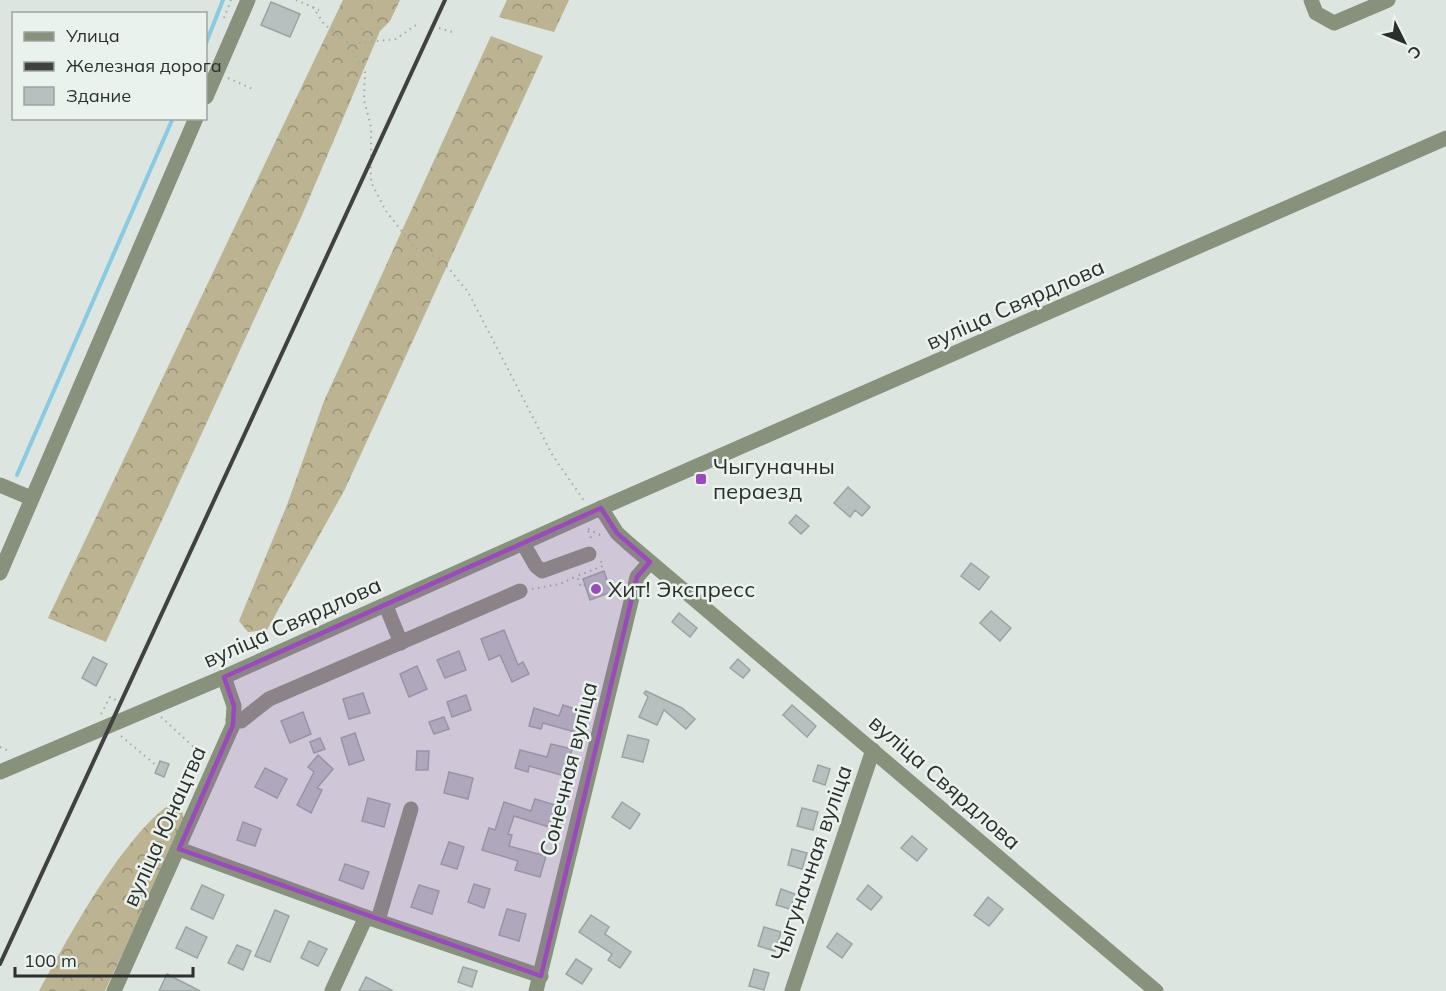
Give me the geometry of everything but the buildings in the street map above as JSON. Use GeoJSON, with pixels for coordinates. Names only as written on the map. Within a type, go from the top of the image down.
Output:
{"type":"FeatureCollection","features":[{"type":"Feature","properties":{"kind":"street"},"geometry":{"type":"LineString","coordinates":[[207,95],[248,0]]}},
{"type":"Feature","properties":{"kind":"street"},"geometry":{"type":"LineString","coordinates":[[1311,0],[1316,13],[1334,23],[1388,0]]}},
{"type":"Feature","properties":{"kind":"street"},"geometry":{"type":"LineString","coordinates":[[0,573],[195,120]]}},
{"type":"Feature","properties":{"kind":"street","name":"вуліца Свярдлова"},"geometry":{"type":"LineString","coordinates":[[0,772],[386,606],[601,508],[1446,138]]}},
{"type":"Feature","properties":{"kind":"street"},"geometry":{"type":"LineString","coordinates":[[0,485],[32,498]]}},
{"type":"Feature","properties":{"kind":"street","name":"вуліца Свярдлова"},"geometry":{"type":"LineString","coordinates":[[601,508],[617,533],[1156,991]]}},
{"type":"Feature","properties":{"kind":"street"},"geometry":{"type":"LineString","coordinates":[[524,544],[536,566],[542,572],[589,554]]}},
{"type":"Feature","properties":{"kind":"street","name":"Сонечная вуліца"},"geometry":{"type":"LineString","coordinates":[[538,984],[637,577],[651,562]]}},
{"type":"Feature","properties":{"kind":"street"},"geometry":{"type":"LineString","coordinates":[[224,677],[234,706],[233,720],[241,721],[269,699],[520,591]]}},
{"type":"Feature","properties":{"kind":"street"},"geometry":{"type":"LineString","coordinates":[[386,606],[401,643]]}},
{"type":"Feature","properties":{"kind":"street","name":"вуліца Юнацтва"},"geometry":{"type":"LineString","coordinates":[[114,991],[179,849],[233,720]]}},
{"type":"Feature","properties":{"kind":"street","name":"Чыгуначная вуліца"},"geometry":{"type":"LineString","coordinates":[[792,991],[873,750]]}},
{"type":"Feature","properties":{"kind":"street"},"geometry":{"type":"LineString","coordinates":[[332,991],[372,919],[411,809]]}},
{"type":"Feature","properties":{"kind":"street"},"geometry":{"type":"LineString","coordinates":[[179,849],[372,919],[538,984]]}},
{"type":"Feature","properties":{"kind":"path"},"geometry":{"type":"LineString","coordinates":[[296,0],[319,10]]}},
{"type":"Feature","properties":{"kind":"path"},"geometry":{"type":"LineString","coordinates":[[313,8],[324,24],[347,42],[365,72],[364,100],[371,127],[371,182],[386,211],[414,247],[441,259],[468,292],[553,456],[586,504]]}},
{"type":"Feature","properties":{"kind":"path"},"geometry":{"type":"LineString","coordinates":[[347,42],[396,39],[419,22]]}},
{"type":"Feature","properties":{"kind":"path"},"geometry":{"type":"LineString","coordinates":[[439,28],[452,32]]}},
{"type":"Feature","properties":{"kind":"path"},"geometry":{"type":"LineString","coordinates":[[216,73],[255,90]]}},
{"type":"Feature","properties":{"kind":"path"},"geometry":{"type":"LineString","coordinates":[[520,591],[560,584],[577,576]]}},
{"type":"Feature","properties":{"kind":"path"},"geometry":{"type":"LineString","coordinates":[[157,713],[197,750],[202,771]]}},
{"type":"Feature","properties":{"kind":"path"},"geometry":{"type":"LineString","coordinates":[[124,738],[158,767]]}},
{"type":"Feature","properties":{"kind":"highlighted area"},"geometry":{"type":"Polygon","coordinates":[[[601,508],[617,533],[650,562],[637,577],[541,976],[179,849],[233,725],[234,706],[224,677],[601,508]]]}},
{"type":"Feature","properties":{"kind":"green space"},"geometry":{"type":"Polygon","coordinates":[[[343,0],[400,0],[390,21],[380,31],[303,213],[106,642],[48,618],[343,0]]]}},
{"type":"Feature","properties":{"kind":"green space"},"geometry":{"type":"Polygon","coordinates":[[[507,0],[569,0],[554,32],[499,17],[507,0]]]}},
{"type":"Feature","properties":{"kind":"green space"},"geometry":{"type":"Polygon","coordinates":[[[491,36],[543,56],[345,489],[267,630],[248,632],[239,621],[287,505],[324,401],[491,36]]]}},
{"type":"Feature","properties":{"kind":"green space"},"geometry":{"type":"Polygon","coordinates":[[[169,805],[182,810],[184,820],[105,991],[39,991],[80,918],[114,865],[151,821],[169,805]]]}},
{"type":"Feature","properties":{"kind":"waterway"},"geometry":{"type":"LineString","coordinates":[[207,40],[223,0]]}},
{"type":"Feature","properties":{"kind":"waterway"},"geometry":{"type":"LineString","coordinates":[[17,475],[172,120]]}},
{"type":"Feature","properties":{"kind":"railway"},"geometry":{"type":"LineString","coordinates":[[0,964],[445,0]]}},
{"type":"Feature","properties":{"kind":"place","name":"Чыгуначны пераезд"},"geometry":{"type":"Point","coordinates":[701,479]}},
{"type":"Feature","properties":{"kind":"place","name":"Хит! Экспресс"},"geometry":{"type":"Point","coordinates":[596,589]}}]}
